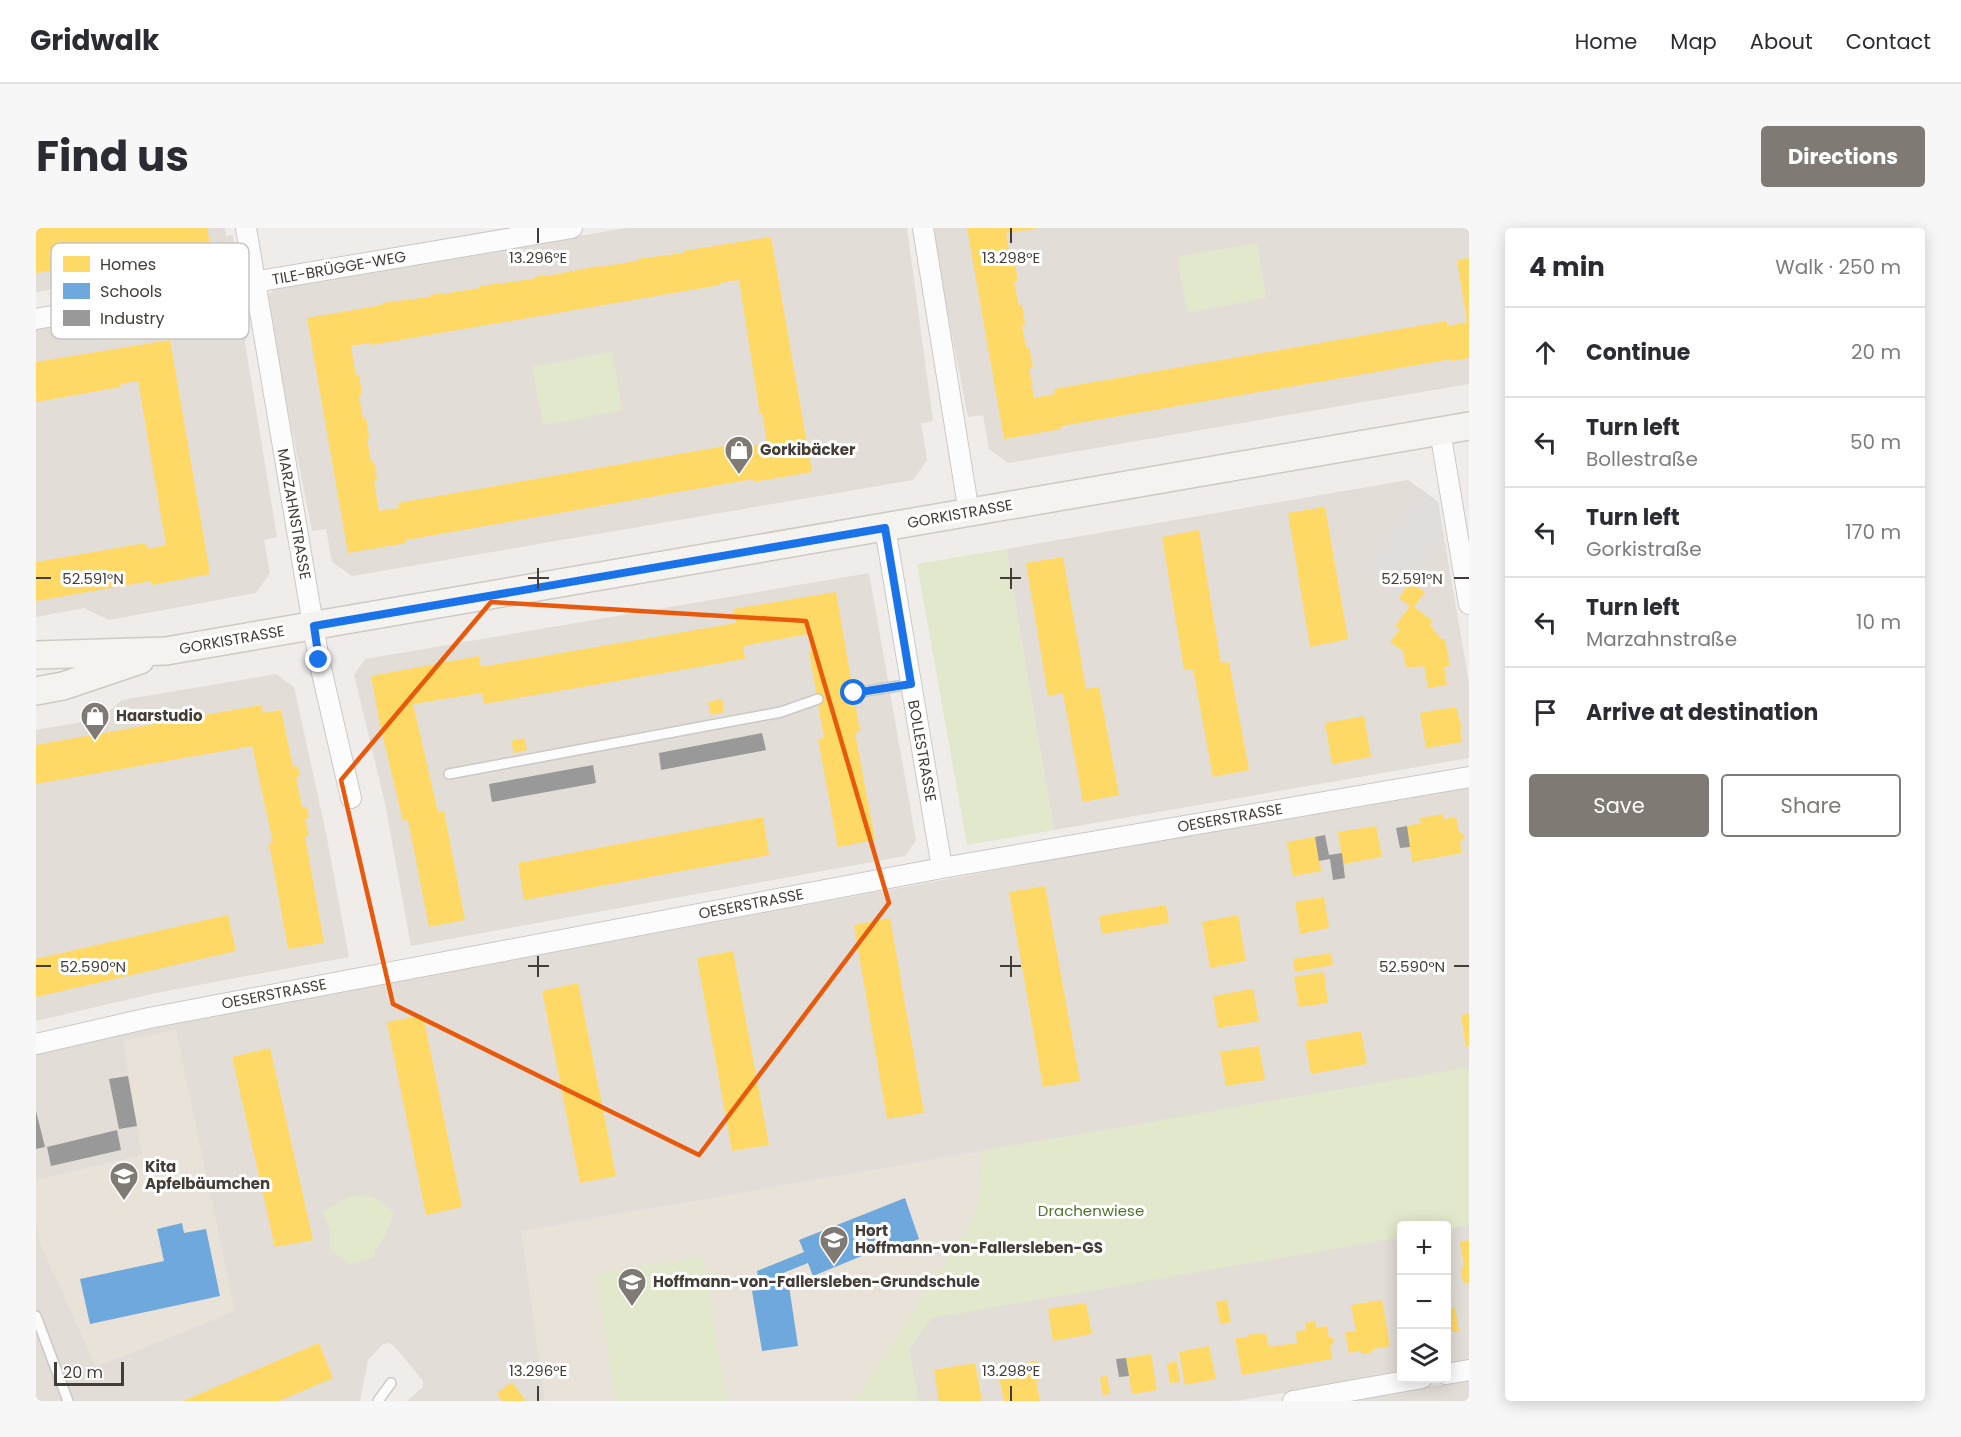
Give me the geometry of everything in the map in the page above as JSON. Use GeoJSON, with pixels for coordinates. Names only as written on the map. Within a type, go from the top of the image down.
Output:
{"type":"FeatureCollection","features":[{"type":"Feature","properties":{"kind":"main road","name":"GORKISTRASSE"},"geometry":{"type":"LineString","coordinates":[[36,655],[166,651],[1469,426]]}},
{"type":"Feature","properties":{"kind":"main road","name":"GORKISTRASSE"},"geometry":{"type":"LineString","coordinates":[[36,691],[63,686],[166,651]]}},
{"type":"Feature","properties":{"kind":"street","name":"MARZAHNSTRASSE"},"geometry":{"type":"LineString","coordinates":[[246,228],[248,243]]}},
{"type":"Feature","properties":{"kind":"street","name":"TILE-BRÜGGE-WEG"},"geometry":{"type":"LineString","coordinates":[[249,283],[572,228]]}},
{"type":"Feature","properties":{"kind":"street"},"geometry":{"type":"LineString","coordinates":[[923,228],[969,513]]}},
{"type":"Feature","properties":{"kind":"street","name":"MARZAHNSTRASSE"},"geometry":{"type":"LineString","coordinates":[[249,246],[319,660],[351,798]]}},
{"type":"Feature","properties":{"kind":"street","name":"TILE-BRÜGGE-WEG"},"geometry":{"type":"LineString","coordinates":[[36,319],[51,316]]}},
{"type":"Feature","properties":{"kind":"street"},"geometry":{"type":"LineString","coordinates":[[1440,431],[1469,604]]}},
{"type":"Feature","properties":{"kind":"street","name":"BOLLESTRASSE"},"geometry":{"type":"LineString","coordinates":[[885,528],[942,868]]}},
{"type":"Feature","properties":{"kind":"street","name":"OESERSTRASSE"},"geometry":{"type":"LineString","coordinates":[[36,1044],[161,1016],[942,868],[1469,777]]}},
{"type":"Feature","properties":{"kind":"street"},"geometry":{"type":"LineString","coordinates":[[1451,1373],[1469,1370]]}},
{"type":"Feature","properties":{"kind":"street"},"geometry":{"type":"LineString","coordinates":[[1293,1401],[1397,1382]]}},
{"type":"Feature","properties":{"kind":"lane"},"geometry":{"type":"LineString","coordinates":[[854,693],[911,684]]}},
{"type":"Feature","properties":{"kind":"lane"},"geometry":{"type":"LineString","coordinates":[[449,774],[780,712],[818,699]]}},
{"type":"Feature","properties":{"kind":"lane"},"geometry":{"type":"LineString","coordinates":[[36,1316],[68,1401]]}},
{"type":"Feature","properties":{"kind":"lane"},"geometry":{"type":"LineString","coordinates":[[378,1401],[391,1383]]}},
{"type":"Feature","properties":{"kind":"highlighted area"},"geometry":{"type":"Polygon","coordinates":[[[491,602],[806,621],[889,903],[699,1155],[393,1004],[341,780],[491,602]]]}},
{"type":"Feature","properties":{"kind":"shaded area"},"geometry":{"type":"Polygon","coordinates":[[[36,228],[225,228],[226,236],[233,235],[234,243],[51,243],[51,289],[36,292],[36,228]]]}},
{"type":"Feature","properties":{"kind":"shaded area"},"geometry":{"type":"Polygon","coordinates":[[[626,228],[907,228],[933,421],[921,423],[927,460],[913,480],[352,576],[332,562],[326,529],[312,531],[267,296],[280,287],[626,228]]]}},
{"type":"Feature","properties":{"kind":"shaded area"},"geometry":{"type":"Polygon","coordinates":[[[931,228],[1469,228],[1469,384],[1008,463],[989,449],[983,415],[968,417],[931,228]]]}},
{"type":"Feature","properties":{"kind":"shaded area"},"geometry":{"type":"Polygon","coordinates":[[[51,327],[51,339],[246,339],[277,537],[264,540],[270,573],[256,593],[109,620],[84,608],[36,617],[36,330],[51,327]]]}},
{"type":"Feature","properties":{"kind":"shaded area"},"geometry":{"type":"Polygon","coordinates":[[[1408,480],[1438,502],[1469,683],[1469,758],[1054,830],[1006,549],[1408,480]]]}},
{"type":"Feature","properties":{"kind":"shaded area"},"geometry":{"type":"Polygon","coordinates":[[[1420,488],[1438,502],[1443,534],[1399,598],[1365,572],[1420,488]]]}},
{"type":"Feature","properties":{"kind":"shaded area"},"geometry":{"type":"Polygon","coordinates":[[[869,573],[916,840],[905,856],[411,946],[385,803],[354,675],[365,659],[869,573]]]}},
{"type":"Feature","properties":{"kind":"shaded area"},"geometry":{"type":"Polygon","coordinates":[[[276,674],[294,687],[326,833],[349,957],[156,993],[36,1021],[36,730],[100,719],[122,700],[276,674]]]}},
{"type":"Feature","properties":{"kind":"shaded area"},"geometry":{"type":"Polygon","coordinates":[[[1469,786],[1469,1361],[1451,1363],[1451,1221],[1397,1221],[1397,1373],[1237,1401],[407,1401],[423,1387],[423,1381],[395,1347],[389,1343],[383,1344],[368,1360],[360,1401],[36,1401],[36,1052],[181,1020],[1469,786]]]}},
{"type":"Feature","properties":{"kind":"shaded area","name":"Kita Apfelbäumchen"},"geometry":{"type":"Polygon","coordinates":[[[176,1030],[235,1311],[96,1367],[40,1243],[36,1224],[36,1180],[142,1155],[123,1041],[176,1030]]]}},
{"type":"Feature","properties":{"kind":"shaded area"},"geometry":{"type":"Polygon","coordinates":[[[981,1151],[980,1191],[971,1223],[855,1401],[545,1401],[521,1231],[981,1151]]]}},
{"type":"Feature","properties":{"kind":"shaded area"},"geometry":{"type":"Polygon","coordinates":[[[1469,1380],[1469,1401],[1349,1401],[1469,1380]]]}},
{"type":"Feature","properties":{"kind":"green space"},"geometry":{"type":"Polygon","coordinates":[[[1257,243],[1266,298],[1187,313],[1177,257],[1257,243]]]}},
{"type":"Feature","properties":{"kind":"green space"},"geometry":{"type":"Polygon","coordinates":[[[612,352],[623,410],[543,425],[532,367],[612,352]]]}},
{"type":"Feature","properties":{"kind":"green space"},"geometry":{"type":"Polygon","coordinates":[[[1006,549],[1054,830],[967,845],[917,564],[1006,549]]]}},
{"type":"Feature","properties":{"kind":"green space","name":"Drachenwiese"},"geometry":{"type":"Polygon","coordinates":[[[1469,1067],[1469,1225],[1451,1228],[1451,1221],[1397,1221],[1397,1238],[932,1318],[909,1349],[919,1401],[855,1401],[971,1223],[980,1191],[981,1151],[1469,1067]]]}},
{"type":"Feature","properties":{"kind":"green space"},"geometry":{"type":"Polygon","coordinates":[[[363,1195],[380,1200],[394,1213],[386,1234],[375,1250],[374,1258],[349,1264],[330,1250],[330,1229],[322,1212],[348,1197],[363,1195]]]}},
{"type":"Feature","properties":{"kind":"green space"},"geometry":{"type":"Polygon","coordinates":[[[703,1256],[727,1401],[616,1401],[595,1274],[703,1256]]]}},
{"type":"Feature","properties":{"kind":"building: Homes"},"geometry":{"type":"Polygon","coordinates":[[[36,228],[207,228],[210,243],[51,243],[51,270],[36,273],[36,228]]]}},
{"type":"Feature","properties":{"kind":"building: Homes"},"geometry":{"type":"Polygon","coordinates":[[[967,228],[1038,228],[1006,233],[1011,264],[1015,263],[1018,281],[1014,282],[1019,306],[1022,305],[1025,324],[1022,325],[1026,348],[1029,347],[1033,367],[1029,367],[1034,398],[1055,394],[1054,389],[1447,321],[1447,326],[1467,322],[1457,260],[1469,258],[1469,358],[1452,361],[1452,359],[1061,426],[1061,429],[1004,439],[967,228]]]}},
{"type":"Feature","properties":{"kind":"building: Homes"},"geometry":{"type":"Polygon","coordinates":[[[771,237],[812,472],[754,482],[753,479],[406,540],[406,543],[348,553],[307,318],[382,305],[382,303],[480,288],[480,286],[683,253],[683,251],[771,237]],[[739,280],[371,345],[370,343],[351,346],[356,376],[359,375],[362,394],[359,395],[363,419],[366,418],[371,462],[374,461],[377,480],[374,481],[379,511],[399,508],[398,503],[748,442],[749,446],[767,443],[762,413],[760,414],[739,280]]]}},
{"type":"Feature","properties":{"kind":"building: Homes"},"geometry":{"type":"Polygon","coordinates":[[[170,340],[210,574],[152,585],[151,581],[36,601],[36,562],[146,543],[147,549],[166,545],[138,381],[120,384],[121,387],[36,402],[36,362],[170,340]]]}},
{"type":"Feature","properties":{"kind":"building: Homes"},"geometry":{"type":"Polygon","coordinates":[[[1325,507],[1348,639],[1310,647],[1288,513],[1325,507]]]}},
{"type":"Feature","properties":{"kind":"building: Homes"},"geometry":{"type":"Polygon","coordinates":[[[1199,530],[1221,663],[1229,662],[1249,770],[1213,777],[1193,669],[1184,670],[1162,537],[1199,530]]]}},
{"type":"Feature","properties":{"kind":"building: Homes"},"geometry":{"type":"Polygon","coordinates":[[[1063,557],[1086,689],[1099,687],[1119,795],[1083,802],[1063,693],[1048,696],[1026,563],[1063,557]]]}},
{"type":"Feature","properties":{"kind":"building: Homes"},"geometry":{"type":"Polygon","coordinates":[[[1410,582],[1425,592],[1414,607],[1433,621],[1430,625],[1441,639],[1445,639],[1450,666],[1444,667],[1447,685],[1428,688],[1424,666],[1406,668],[1403,651],[1390,642],[1400,629],[1395,626],[1410,606],[1399,598],[1410,582]]]}},
{"type":"Feature","properties":{"kind":"building: Homes"},"geometry":{"type":"Polygon","coordinates":[[[836,592],[860,732],[855,733],[875,840],[838,847],[818,739],[824,738],[808,634],[743,646],[745,659],[484,704],[482,693],[413,704],[438,812],[444,811],[465,920],[429,927],[408,820],[403,821],[371,676],[479,656],[481,667],[736,623],[733,609],[836,592]]]}},
{"type":"Feature","properties":{"kind":"building: Homes"},"geometry":{"type":"Polygon","coordinates":[[[722,699],[724,712],[711,715],[708,702],[722,699]]]}},
{"type":"Feature","properties":{"kind":"building: Homes"},"geometry":{"type":"Polygon","coordinates":[[[262,705],[263,713],[281,710],[293,767],[297,766],[300,776],[296,777],[302,807],[307,807],[309,817],[305,819],[309,836],[305,836],[324,943],[288,949],[269,843],[273,842],[252,746],[36,784],[36,745],[262,705]]]}},
{"type":"Feature","properties":{"kind":"building: Homes"},"geometry":{"type":"Polygon","coordinates":[[[1456,707],[1462,729],[1460,729],[1462,742],[1426,748],[1420,713],[1456,707]]]}},
{"type":"Feature","properties":{"kind":"building: Homes"},"geometry":{"type":"Polygon","coordinates":[[[1364,716],[1371,757],[1332,764],[1325,723],[1364,716]]]}},
{"type":"Feature","properties":{"kind":"building: Homes"},"geometry":{"type":"Polygon","coordinates":[[[524,738],[527,750],[514,753],[511,741],[524,738]]]}},
{"type":"Feature","properties":{"kind":"building: Homes"},"geometry":{"type":"Polygon","coordinates":[[[1443,814],[1444,819],[1456,817],[1459,832],[1464,838],[1460,842],[1462,853],[1412,862],[1407,826],[1421,823],[1420,818],[1443,814]]]}},
{"type":"Feature","properties":{"kind":"building: Homes"},"geometry":{"type":"Polygon","coordinates":[[[763,817],[769,855],[524,900],[518,863],[763,817]]]}},
{"type":"Feature","properties":{"kind":"building: Homes"},"geometry":{"type":"Polygon","coordinates":[[[1376,826],[1382,857],[1343,864],[1338,832],[1376,826]]]}},
{"type":"Feature","properties":{"kind":"building: Homes"},"geometry":{"type":"Polygon","coordinates":[[[1315,837],[1321,871],[1293,876],[1287,842],[1315,837]]]}},
{"type":"Feature","properties":{"kind":"building: Homes"},"geometry":{"type":"Polygon","coordinates":[[[1045,886],[1080,1081],[1043,1087],[1009,892],[1045,886]]]}},
{"type":"Feature","properties":{"kind":"building: Homes"},"geometry":{"type":"Polygon","coordinates":[[[1324,897],[1329,928],[1300,934],[1295,902],[1324,897]]]}},
{"type":"Feature","properties":{"kind":"building: Homes"},"geometry":{"type":"Polygon","coordinates":[[[1166,905],[1169,923],[1102,934],[1099,916],[1166,905]]]}},
{"type":"Feature","properties":{"kind":"building: Homes"},"geometry":{"type":"Polygon","coordinates":[[[228,915],[236,951],[36,997],[36,959],[228,915]]]}},
{"type":"Feature","properties":{"kind":"building: Homes"},"geometry":{"type":"Polygon","coordinates":[[[1238,915],[1246,961],[1210,968],[1202,922],[1238,915]]]}},
{"type":"Feature","properties":{"kind":"building: Homes"},"geometry":{"type":"Polygon","coordinates":[[[890,918],[924,1113],[887,1119],[854,925],[890,918]]]}},
{"type":"Feature","properties":{"kind":"building: Homes"},"geometry":{"type":"Polygon","coordinates":[[[733,951],[769,1145],[732,1151],[697,958],[733,951]]]}},
{"type":"Feature","properties":{"kind":"building: Homes"},"geometry":{"type":"Polygon","coordinates":[[[1331,953],[1333,965],[1295,972],[1293,959],[1331,953]]]}},
{"type":"Feature","properties":{"kind":"building: Homes"},"geometry":{"type":"Polygon","coordinates":[[[1324,972],[1328,1003],[1299,1007],[1294,977],[1324,972]]]}},
{"type":"Feature","properties":{"kind":"building: Homes"},"geometry":{"type":"Polygon","coordinates":[[[578,983],[616,1176],[580,1183],[542,991],[578,983]]]}},
{"type":"Feature","properties":{"kind":"building: Homes"},"geometry":{"type":"Polygon","coordinates":[[[1253,989],[1259,1021],[1218,1028],[1213,996],[1253,989]]]}},
{"type":"Feature","properties":{"kind":"building: Homes"},"geometry":{"type":"Polygon","coordinates":[[[1469,1014],[1469,1046],[1466,1047],[1461,1015],[1469,1014]]]}},
{"type":"Feature","properties":{"kind":"building: Homes"},"geometry":{"type":"Polygon","coordinates":[[[423,1015],[462,1207],[426,1215],[387,1022],[423,1015]]]}},
{"type":"Feature","properties":{"kind":"building: Homes"},"geometry":{"type":"Polygon","coordinates":[[[1361,1031],[1367,1064],[1311,1074],[1305,1041],[1361,1031]]]}},
{"type":"Feature","properties":{"kind":"building: Homes"},"geometry":{"type":"Polygon","coordinates":[[[1259,1046],[1265,1080],[1226,1086],[1220,1052],[1259,1046]]]}},
{"type":"Feature","properties":{"kind":"building: Homes"},"geometry":{"type":"Polygon","coordinates":[[[270,1048],[313,1240],[275,1247],[232,1057],[270,1048]]]}},
{"type":"Feature","properties":{"kind":"building: Homes"},"geometry":{"type":"Polygon","coordinates":[[[1469,1240],[1469,1284],[1463,1282],[1461,1269],[1464,1266],[1460,1242],[1469,1240]]]}},
{"type":"Feature","properties":{"kind":"building: Homes"},"geometry":{"type":"Polygon","coordinates":[[[1227,1300],[1231,1322],[1220,1324],[1216,1302],[1227,1300]]]}},
{"type":"Feature","properties":{"kind":"building: Homes"},"geometry":{"type":"Polygon","coordinates":[[[1382,1300],[1390,1346],[1374,1349],[1370,1353],[1363,1354],[1359,1351],[1349,1353],[1345,1332],[1356,1331],[1351,1305],[1382,1300]]]}},
{"type":"Feature","properties":{"kind":"building: Homes"},"geometry":{"type":"Polygon","coordinates":[[[1086,1303],[1092,1334],[1053,1341],[1048,1309],[1086,1303]]]}},
{"type":"Feature","properties":{"kind":"building: Homes"},"geometry":{"type":"Polygon","coordinates":[[[1455,1308],[1459,1331],[1451,1332],[1451,1309],[1455,1308]]]}},
{"type":"Feature","properties":{"kind":"building: Homes"},"geometry":{"type":"Polygon","coordinates":[[[1315,1321],[1317,1328],[1327,1326],[1329,1338],[1333,1338],[1334,1344],[1330,1345],[1332,1359],[1242,1375],[1235,1338],[1266,1333],[1269,1347],[1297,1343],[1296,1332],[1306,1330],[1305,1323],[1315,1321]]]}},
{"type":"Feature","properties":{"kind":"building: Homes"},"geometry":{"type":"Polygon","coordinates":[[[319,1343],[333,1378],[279,1401],[183,1401],[319,1343]]]}},
{"type":"Feature","properties":{"kind":"building: Homes"},"geometry":{"type":"Polygon","coordinates":[[[1209,1346],[1216,1379],[1185,1385],[1179,1352],[1209,1346]]]}},
{"type":"Feature","properties":{"kind":"building: Homes"},"geometry":{"type":"Polygon","coordinates":[[[1151,1354],[1157,1390],[1132,1394],[1126,1358],[1151,1354]]]}},
{"type":"Feature","properties":{"kind":"building: Homes"},"geometry":{"type":"Polygon","coordinates":[[[1037,1361],[1040,1381],[1036,1381],[1040,1401],[1004,1401],[997,1368],[1037,1361]]]}},
{"type":"Feature","properties":{"kind":"building: Homes"},"geometry":{"type":"Polygon","coordinates":[[[1177,1362],[1180,1382],[1170,1383],[1167,1363],[1177,1362]]]}},
{"type":"Feature","properties":{"kind":"building: Homes"},"geometry":{"type":"Polygon","coordinates":[[[975,1363],[982,1401],[939,1401],[934,1370],[975,1363]]]}},
{"type":"Feature","properties":{"kind":"building: Homes"},"geometry":{"type":"Polygon","coordinates":[[[1107,1376],[1110,1394],[1103,1395],[1100,1377],[1107,1376]]]}},
{"type":"Feature","properties":{"kind":"building: Homes"},"geometry":{"type":"Polygon","coordinates":[[[512,1382],[526,1401],[502,1401],[497,1393],[512,1382]]]}},
{"type":"Feature","properties":{"kind":"building: Schools"},"geometry":{"type":"Polygon","coordinates":[[[905,1198],[919,1239],[881,1254],[879,1249],[813,1276],[808,1263],[778,1275],[780,1286],[789,1286],[798,1346],[762,1351],[752,1291],[760,1290],[757,1271],[804,1252],[799,1240],[905,1198]]]}},
{"type":"Feature","properties":{"kind":"building: Schools"},"geometry":{"type":"Polygon","coordinates":[[[182,1223],[184,1233],[206,1229],[220,1296],[90,1324],[80,1279],[164,1261],[157,1229],[182,1223]]]}},
{"type":"Feature","properties":{"kind":"building: Industry"},"geometry":{"type":"Polygon","coordinates":[[[762,733],[766,750],[661,770],[659,753],[762,733]]]}},
{"type":"Feature","properties":{"kind":"building: Industry"},"geometry":{"type":"Polygon","coordinates":[[[593,765],[596,783],[492,802],[489,784],[593,765]]]}},
{"type":"Feature","properties":{"kind":"building: Industry"},"geometry":{"type":"Polygon","coordinates":[[[1407,826],[1410,847],[1400,848],[1396,828],[1407,826]]]}},
{"type":"Feature","properties":{"kind":"building: Industry"},"geometry":{"type":"Polygon","coordinates":[[[1325,835],[1329,855],[1342,853],[1345,878],[1333,880],[1330,859],[1319,861],[1315,837],[1325,835]]]}},
{"type":"Feature","properties":{"kind":"building: Industry"},"geometry":{"type":"Polygon","coordinates":[[[128,1076],[137,1126],[119,1129],[109,1079],[128,1076]]]}},
{"type":"Feature","properties":{"kind":"building: Industry"},"geometry":{"type":"Polygon","coordinates":[[[36,1111],[45,1147],[36,1149],[36,1111]]]}},
{"type":"Feature","properties":{"kind":"building: Industry"},"geometry":{"type":"Polygon","coordinates":[[[117,1130],[121,1150],[51,1166],[47,1147],[117,1130]]]}},
{"type":"Feature","properties":{"kind":"building: Industry"},"geometry":{"type":"Polygon","coordinates":[[[1126,1358],[1129,1376],[1119,1377],[1116,1359],[1126,1358]]]}},
{"type":"Feature","properties":{"kind":"place","name":"Gorkibäcker"},"geometry":{"type":"Point","coordinates":[739,476]}},
{"type":"Feature","properties":{"kind":"place","name":"Haarstudio"},"geometry":{"type":"Point","coordinates":[95,742]}},
{"type":"Feature","properties":{"kind":"place","name":"Kita Apfelbäumchen"},"geometry":{"type":"Point","coordinates":[124,1202]}},
{"type":"Feature","properties":{"kind":"place","name":"Hort Hoffmann-von-Fallersleben-GS"},"geometry":{"type":"Point","coordinates":[834,1266]}},
{"type":"Feature","properties":{"kind":"place","name":"Hoffmann-von-Fallersleben-Grundschule"},"geometry":{"type":"Point","coordinates":[632,1308]}},
{"type":"Feature","properties":{"kind":"route"},"geometry":{"type":"LineString","coordinates":[[319,660],[314,626],[885,528],[911,684],[854,693]]}}]}
